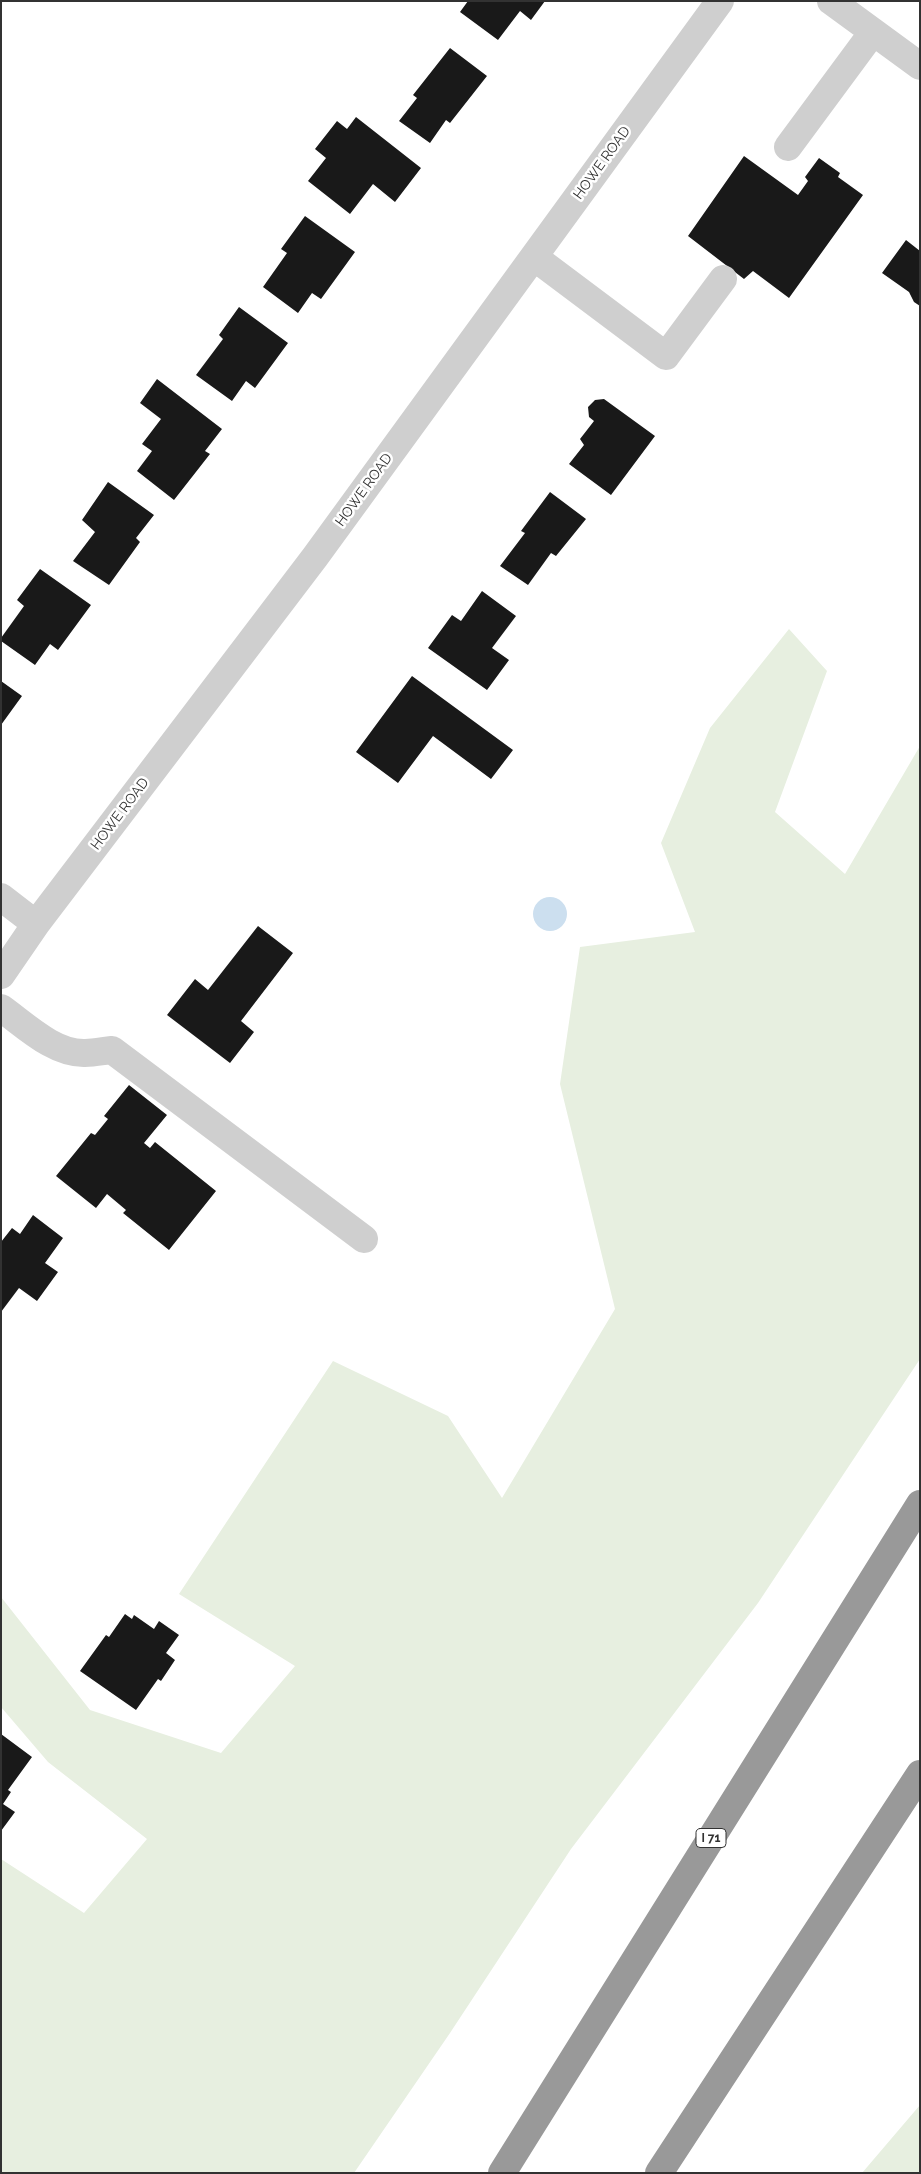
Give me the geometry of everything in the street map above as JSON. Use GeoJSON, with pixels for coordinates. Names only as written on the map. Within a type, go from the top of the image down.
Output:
{"type":"FeatureCollection","features":[{"type":"Feature","properties":{"kind":"highway","name":"I 71"},"geometry":{"type":"LineString","coordinates":[[502,2173],[920,1504]]}},
{"type":"Feature","properties":{"kind":"highway"},"geometry":{"type":"LineString","coordinates":[[659,2173],[920,1774]]}},
{"type":"Feature","properties":{"kind":"street","name":"HOWE ROAD"},"geometry":{"type":"LineString","coordinates":[[1,975],[36,924],[315,557],[720,1]]}},
{"type":"Feature","properties":{"kind":"street"},"geometry":{"type":"LineString","coordinates":[[830,1],[920,66]]}},
{"type":"Feature","properties":{"kind":"street"},"geometry":{"type":"LineString","coordinates":[[788,147],[873,32]]}},
{"type":"Feature","properties":{"kind":"street"},"geometry":{"type":"LineString","coordinates":[[534,257],[666,356],[723,279]]}},
{"type":"Feature","properties":{"kind":"street"},"geometry":{"type":"LineString","coordinates":[[1,897],[36,924]]}},
{"type":"Feature","properties":{"kind":"street"},"geometry":{"type":"LineString","coordinates":[[1,1008],[49,1042],[66,1050],[84,1054],[112,1050],[364,1239]]}},
{"type":"Feature","properties":{"kind":"green space"},"geometry":{"type":"Polygon","coordinates":[[[789,629],[827,671],[775,812],[845,874],[920,746],[920,1359],[758,1603],[571,1849],[450,2033],[354,2173],[1,2173],[1,1859],[84,1913],[147,1839],[48,1762],[1,1707],[1,1597],[90,1710],[221,1753],[295,1666],[179,1594],[333,1361],[448,1416],[502,1498],[615,1309],[560,1084],[580,947],[695,932],[661,843],[710,728],[789,629]]]}},
{"type":"Feature","properties":{"kind":"green space"},"geometry":{"type":"Polygon","coordinates":[[[920,2105],[920,2173],[862,2173],[920,2105]]]}},
{"type":"Feature","properties":{"kind":"water"},"geometry":{"type":"Polygon","coordinates":[[[550,897],[557,898],[562,902],[566,907],[566,921],[562,926],[557,930],[550,931],[543,930],[538,926],[534,921],[533,914],[534,907],[538,902],[543,898],[550,897]]]}},
{"type":"Feature","properties":{"kind":"building"},"geometry":{"type":"Polygon","coordinates":[[[468,1],[545,1],[531,20],[520,11],[498,40],[460,12],[468,1]]]}},
{"type":"Feature","properties":{"kind":"building"},"geometry":{"type":"Polygon","coordinates":[[[450,48],[487,76],[450,123],[446,120],[430,143],[399,121],[417,98],[413,95],[450,48]]]}},
{"type":"Feature","properties":{"kind":"building"},"geometry":{"type":"Polygon","coordinates":[[[356,117],[421,168],[395,202],[373,184],[350,214],[308,181],[326,158],[315,149],[337,121],[347,129],[356,117]]]}},
{"type":"Feature","properties":{"kind":"building"},"geometry":{"type":"Polygon","coordinates":[[[744,156],[798,195],[808,181],[805,177],[819,158],[840,173],[838,177],[863,195],[789,298],[753,271],[744,279],[688,236],[744,156]]]}},
{"type":"Feature","properties":{"kind":"building"},"geometry":{"type":"Polygon","coordinates":[[[305,216],[355,252],[321,299],[312,293],[298,313],[263,287],[287,253],[281,249],[305,216]]]}},
{"type":"Feature","properties":{"kind":"building"},"geometry":{"type":"Polygon","coordinates":[[[906,240],[920,251],[920,306],[914,302],[909,292],[882,273],[906,240]]]}},
{"type":"Feature","properties":{"kind":"building"},"geometry":{"type":"Polygon","coordinates":[[[239,307],[288,343],[255,388],[246,381],[232,401],[196,375],[223,339],[219,335],[239,307]]]}},
{"type":"Feature","properties":{"kind":"building"},"geometry":{"type":"Polygon","coordinates":[[[157,379],[222,429],[205,451],[210,454],[174,500],[137,471],[152,451],[142,444],[161,419],[140,403],[157,379]]]}},
{"type":"Feature","properties":{"kind":"building"},"geometry":{"type":"Polygon","coordinates":[[[604,399],[655,436],[611,495],[569,464],[584,445],[580,439],[594,421],[589,417],[588,407],[595,400],[604,399]]]}},
{"type":"Feature","properties":{"kind":"building"},"geometry":{"type":"Polygon","coordinates":[[[108,482],[154,515],[136,538],[140,542],[109,585],[73,561],[95,532],[82,520],[108,482]]]}},
{"type":"Feature","properties":{"kind":"building"},"geometry":{"type":"Polygon","coordinates":[[[550,492],[586,519],[556,556],[551,553],[528,585],[500,566],[525,533],[521,531],[550,492]]]}},
{"type":"Feature","properties":{"kind":"building"},"geometry":{"type":"Polygon","coordinates":[[[40,569],[91,605],[58,650],[50,644],[35,665],[1,641],[1,638],[24,606],[17,600],[40,569]]]}},
{"type":"Feature","properties":{"kind":"building"},"geometry":{"type":"Polygon","coordinates":[[[482,591],[516,616],[492,648],[509,660],[487,690],[428,648],[452,615],[461,621],[482,591]]]}},
{"type":"Feature","properties":{"kind":"building"},"geometry":{"type":"Polygon","coordinates":[[[412,676],[513,750],[491,779],[433,736],[398,783],[356,752],[412,676]]]}},
{"type":"Feature","properties":{"kind":"building"},"geometry":{"type":"Polygon","coordinates":[[[1,681],[22,696],[1,725],[1,681]]]}},
{"type":"Feature","properties":{"kind":"building"},"geometry":{"type":"Polygon","coordinates":[[[258,926],[293,953],[241,1021],[254,1032],[230,1063],[167,1015],[195,979],[208,990],[258,926]]]}},
{"type":"Feature","properties":{"kind":"building"},"geometry":{"type":"Polygon","coordinates":[[[129,1085],[167,1115],[144,1143],[150,1148],[155,1142],[216,1191],[169,1250],[123,1213],[126,1210],[107,1194],[96,1208],[56,1176],[91,1133],[95,1135],[108,1119],[104,1116],[129,1085]]]}},
{"type":"Feature","properties":{"kind":"building"},"geometry":{"type":"Polygon","coordinates":[[[33,1215],[63,1238],[45,1263],[58,1272],[37,1301],[19,1288],[1,1312],[1,1242],[12,1228],[20,1234],[33,1215]]]}},
{"type":"Feature","properties":{"kind":"building"},"geometry":{"type":"Polygon","coordinates":[[[125,1614],[132,1619],[134,1615],[154,1629],[159,1621],[179,1635],[166,1653],[175,1660],[161,1681],[158,1679],[136,1710],[80,1671],[106,1635],[109,1637],[125,1614]]]}},
{"type":"Feature","properties":{"kind":"building"},"geometry":{"type":"Polygon","coordinates":[[[1,1734],[32,1757],[8,1790],[11,1792],[3,1804],[15,1812],[1,1831],[1,1734]]]}}]}
